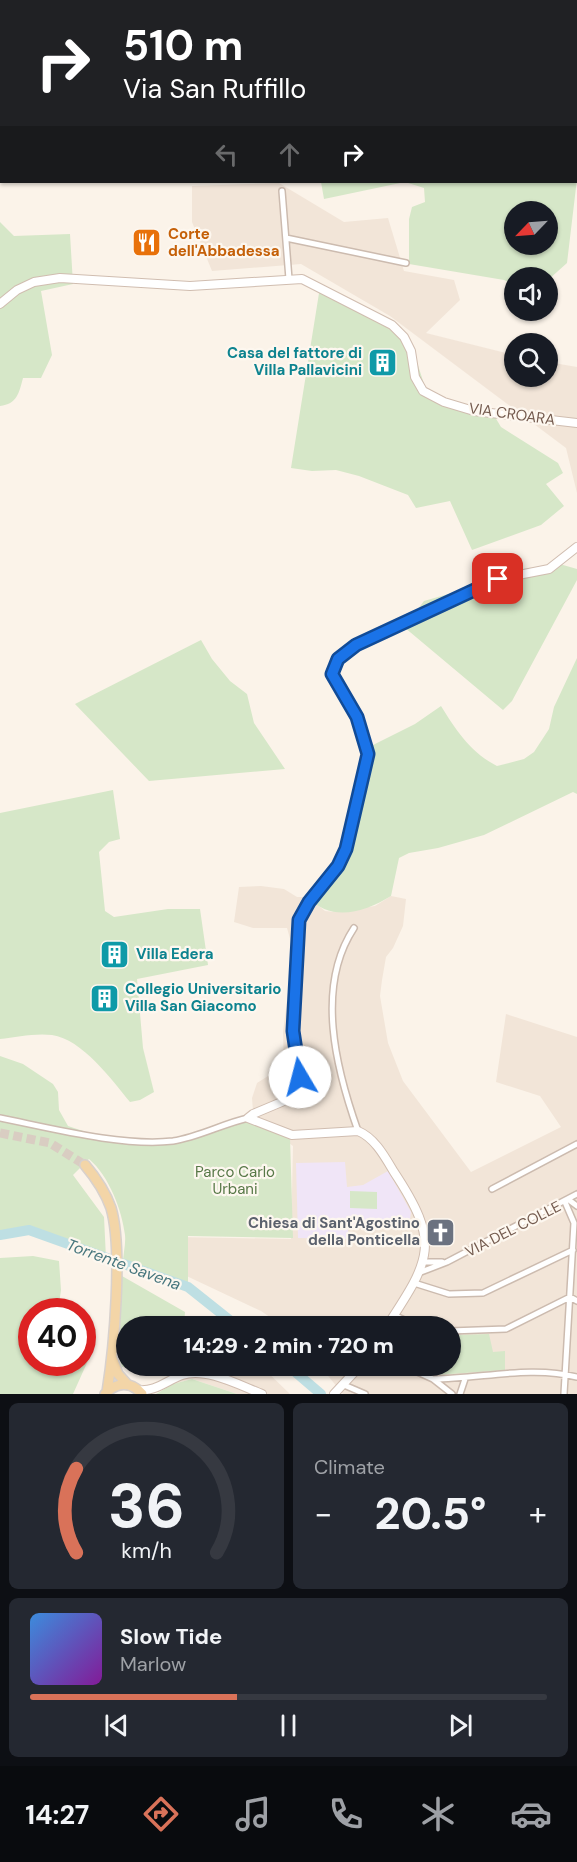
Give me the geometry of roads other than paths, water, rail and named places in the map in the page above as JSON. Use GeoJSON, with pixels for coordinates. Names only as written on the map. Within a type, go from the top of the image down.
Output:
{"type":"FeatureCollection","features":[{"type":"Feature","properties":{"kind":"main road"},"geometry":{"type":"LineString","coordinates":[[85,1165],[98,1180],[113,1218],[114,1304],[106,1393]]}},
{"type":"Feature","properties":{"kind":"main road"},"geometry":{"type":"LineString","coordinates":[[111,1350],[116,1368],[127,1384],[140,1392]]}},
{"type":"Feature","properties":{"kind":"main road"},"geometry":{"type":"LineString","coordinates":[[106,1393],[116,1386],[127,1384]]}},
{"type":"Feature","properties":{"kind":"street"},"geometry":{"type":"LineString","coordinates":[[282,191],[289,279]]}},
{"type":"Feature","properties":{"kind":"street"},"geometry":{"type":"LineString","coordinates":[[286,238],[406,263]]}},
{"type":"Feature","properties":{"kind":"street","name":"VIA CROARA"},"geometry":{"type":"LineString","coordinates":[[0,304],[17,290],[34,282],[60,278],[190,286],[302,279],[392,325],[404,337],[411,351],[415,376],[423,391],[444,402],[474,411],[577,423]]}},
{"type":"Feature","properties":{"kind":"street"},"geometry":{"type":"LineString","coordinates":[[0,1118],[70,1132],[152,1141],[178,1140],[248,1118],[249,1115],[284,1101],[298,1082],[300,1066],[293,1031],[299,920],[309,902],[338,866],[346,849],[368,754],[357,717],[332,674],[338,659],[356,645],[498,579],[549,570],[577,547]]}},
{"type":"Feature","properties":{"kind":"street"},"geometry":{"type":"LineString","coordinates":[[354,928],[337,961],[333,1025],[341,1077],[358,1131]]}},
{"type":"Feature","properties":{"kind":"street"},"geometry":{"type":"LineString","coordinates":[[248,1118],[292,1135],[358,1131],[374,1142],[413,1202],[426,1243],[421,1272],[394,1315]]}},
{"type":"Feature","properties":{"kind":"street"},"geometry":{"type":"LineString","coordinates":[[492,1189],[577,1144]]}},
{"type":"Feature","properties":{"kind":"street","name":"VIA DEL COLLE"},"geometry":{"type":"LineString","coordinates":[[421,1272],[447,1262],[577,1194]]}},
{"type":"Feature","properties":{"kind":"street"},"geometry":{"type":"LineString","coordinates":[[567,1201],[577,1206]]}},
{"type":"Feature","properties":{"kind":"street"},"geometry":{"type":"LineString","coordinates":[[564,1394],[575,1241],[574,1223],[567,1201]]}},
{"type":"Feature","properties":{"kind":"street"},"geometry":{"type":"LineString","coordinates":[[414,1283],[449,1294],[483,1293],[573,1250]]}},
{"type":"Feature","properties":{"kind":"street","name":"VIA DEL COLLE"},"geometry":{"type":"LineString","coordinates":[[424,1262],[447,1262]]}},
{"type":"Feature","properties":{"kind":"street"},"geometry":{"type":"LineString","coordinates":[[570,1297],[577,1301]]}},
{"type":"Feature","properties":{"kind":"street"},"geometry":{"type":"LineString","coordinates":[[461,1331],[506,1329],[570,1297]]}},
{"type":"Feature","properties":{"kind":"street"},"geometry":{"type":"LineString","coordinates":[[433,1379],[465,1379],[538,1371],[577,1377]]}},
{"type":"Feature","properties":{"kind":"street"},"geometry":{"type":"LineString","coordinates":[[140,1392],[152,1391],[180,1376],[194,1373],[218,1378],[262,1394]]}},
{"type":"Feature","properties":{"kind":"street"},"geometry":{"type":"LineString","coordinates":[[334,1394],[352,1376]]}},
{"type":"Feature","properties":{"kind":"street"},"geometry":{"type":"LineString","coordinates":[[426,1376],[452,1394]]}},
{"type":"Feature","properties":{"kind":"street"},"geometry":{"type":"LineString","coordinates":[[460,1394],[465,1379]]}},
{"type":"Feature","properties":{"kind":"street"},"geometry":{"type":"LineString","coordinates":[[344,1385],[365,1394]]}},
{"type":"Feature","properties":{"kind":"waterway","name":"Torrente Savena"},"geometry":{"type":"LineString","coordinates":[[0,1235],[29,1230],[188,1287],[224,1316]]}},
{"type":"Feature","properties":{"kind":"waterway","name":"Torrente Savena"},"geometry":{"type":"LineString","coordinates":[[300,1376],[321,1394]]}},
{"type":"Feature","properties":{"kind":"tunnel"},"geometry":{"type":"LineString","coordinates":[[0,1133],[50,1143],[85,1165]]}},
{"type":"Feature","properties":{"kind":"place","name":"Corte dell'Abbadessa"},"geometry":{"type":"Point","coordinates":[147,243]}},
{"type":"Feature","properties":{"kind":"place","name":"Casa del fattore di Villa Pallavicini"},"geometry":{"type":"Point","coordinates":[383,362]}},
{"type":"Feature","properties":{"kind":"place","name":"Villa Edera"},"geometry":{"type":"Point","coordinates":[115,954]}},
{"type":"Feature","properties":{"kind":"place","name":"Collegio Universitario Villa San Giacomo"},"geometry":{"type":"Point","coordinates":[104,998]}},
{"type":"Feature","properties":{"kind":"place","name":"Chiesa di Sant'Agostino della Ponticella"},"geometry":{"type":"Point","coordinates":[441,1232]}},
{"type":"Feature","properties":{"kind":"park label","name":"Parco Carlo Urbani"},"geometry":{"type":"Point","coordinates":[235,1180]}}]}
